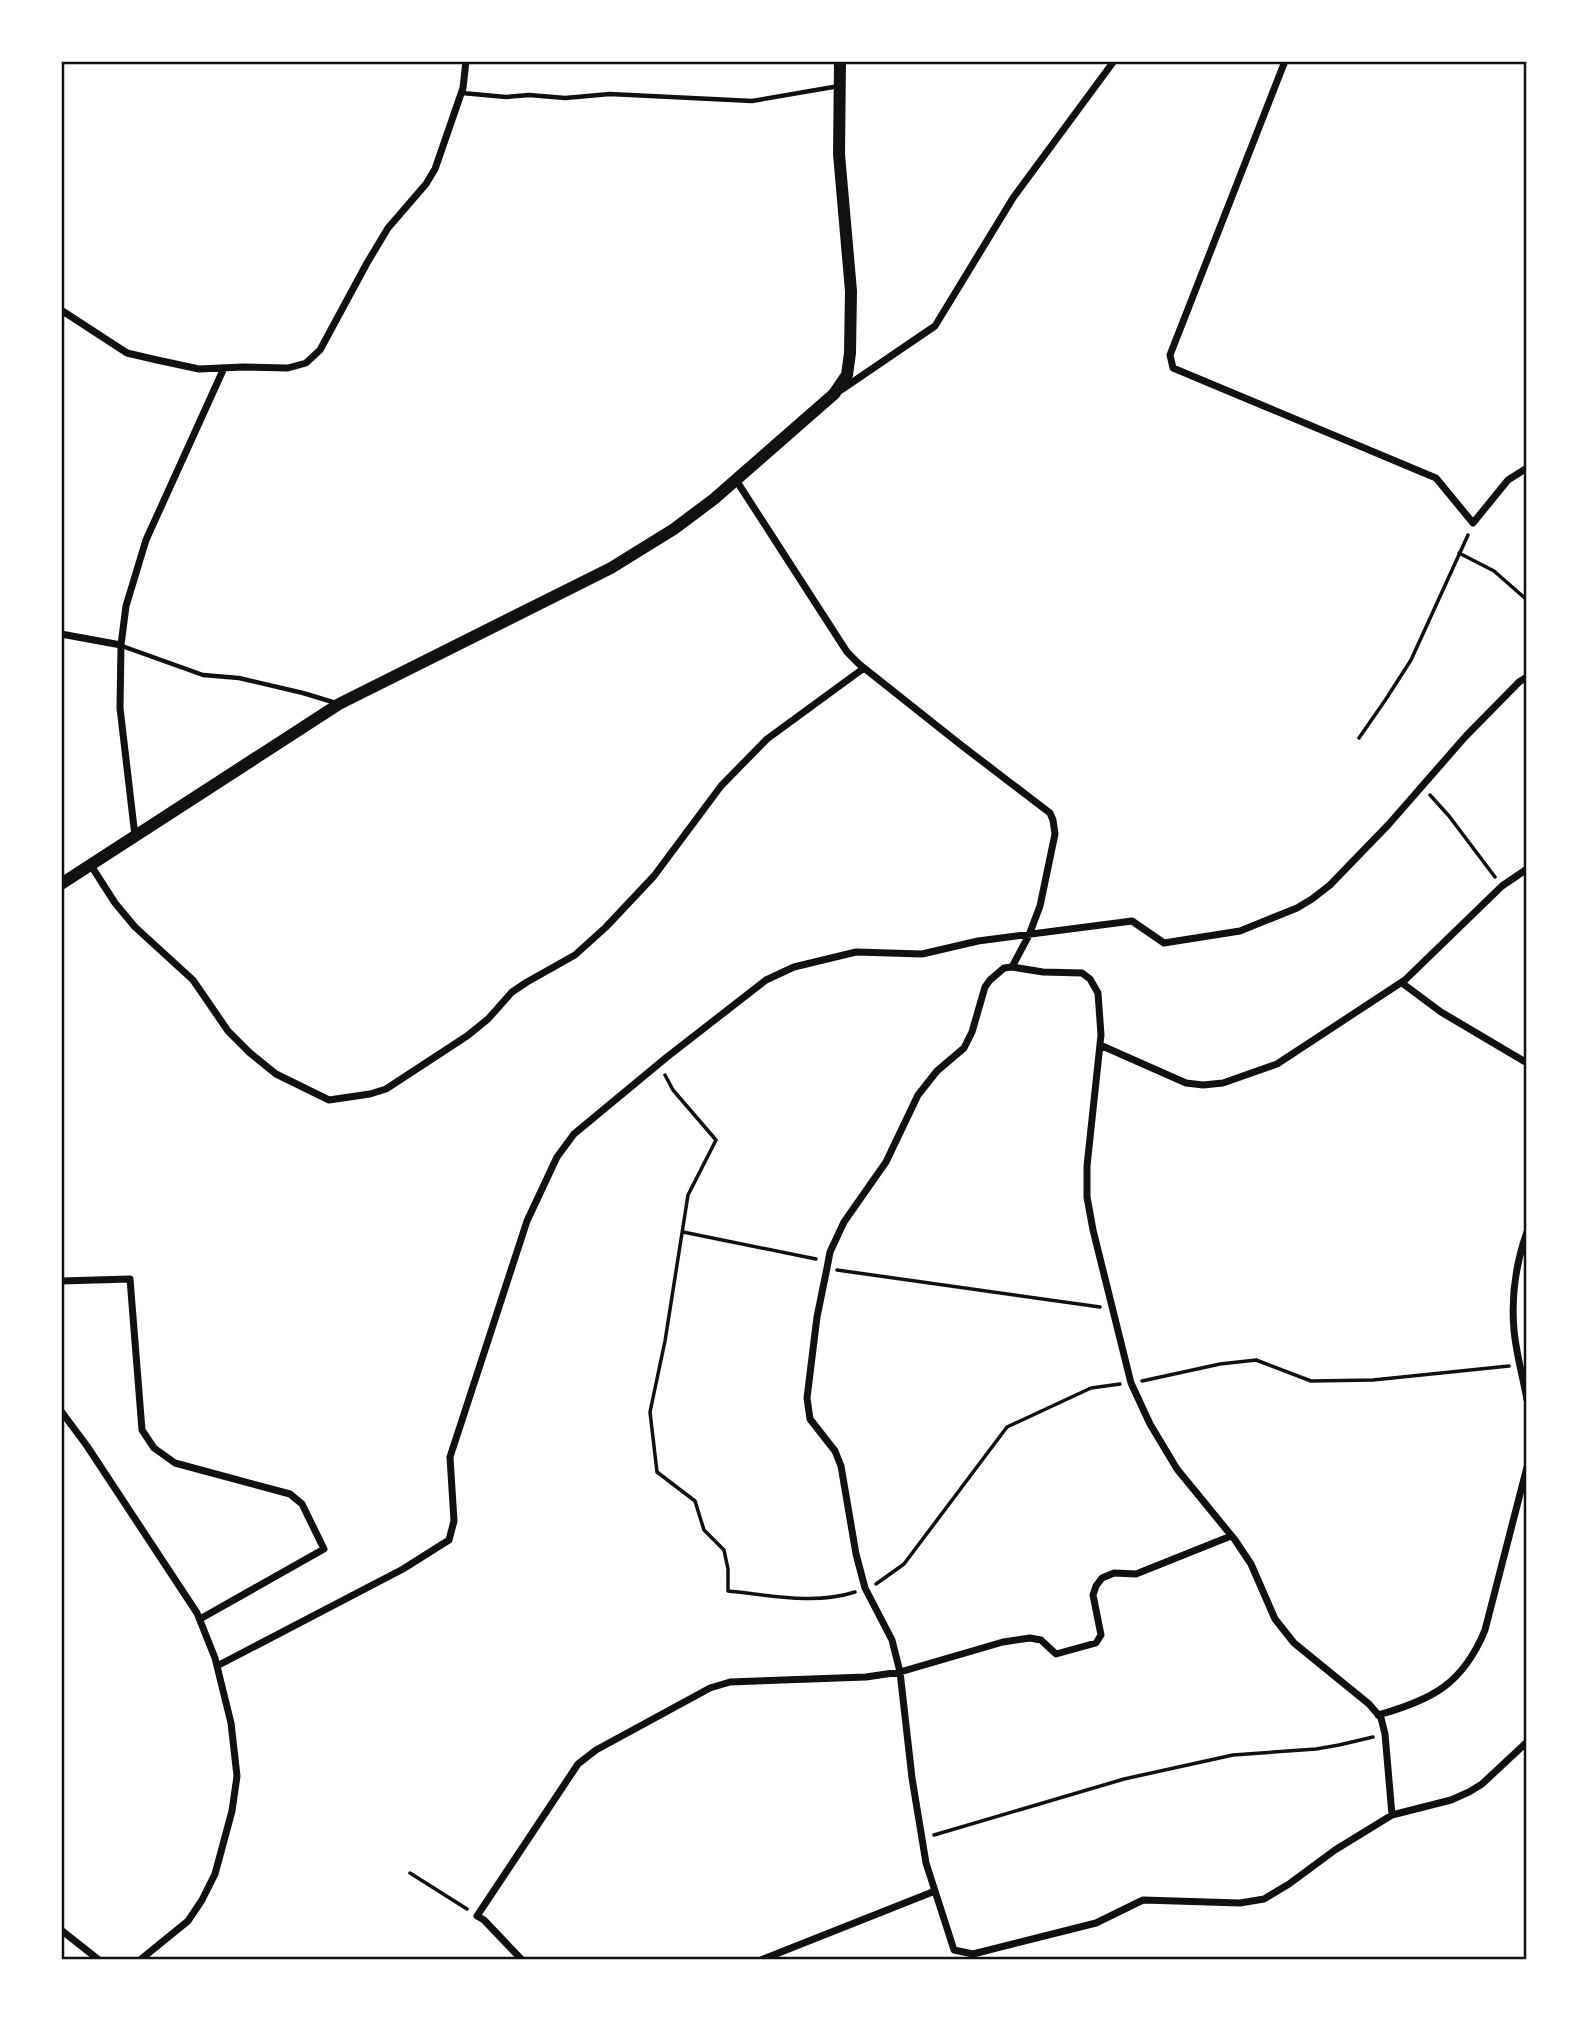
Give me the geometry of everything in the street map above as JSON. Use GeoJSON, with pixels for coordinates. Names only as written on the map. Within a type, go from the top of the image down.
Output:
{"type":"FeatureCollection","features":[{"type":"Feature","properties":{"kind":"main road"},"geometry":{"type":"LineString","coordinates":[[61,884],[339,704],[611,568],[674,530],[834,394],[847,375],[850,353],[851,291],[839,154],[840,61]]}},
{"type":"Feature","properties":{"kind":"street"},"geometry":{"type":"LineString","coordinates":[[61,310],[127,353],[199,369],[288,368],[306,363],[320,350],[388,228],[426,184],[435,169],[461,93],[466,61]]}},
{"type":"Feature","properties":{"kind":"street"},"geometry":{"type":"LineString","coordinates":[[834,394],[935,326],[1013,198],[1114,61]]}},
{"type":"Feature","properties":{"kind":"street"},"geometry":{"type":"LineString","coordinates":[[1285,61],[1170,355],[1172,368],[1436,478],[1474,523],[1508,480],[1527,468]]}},
{"type":"Feature","properties":{"kind":"street"},"geometry":{"type":"LineString","coordinates":[[135,836],[120,708],[121,645],[126,606],[146,540],[224,368]]}},
{"type":"Feature","properties":{"kind":"street"},"geometry":{"type":"LineString","coordinates":[[736,480],[847,652],[1050,813],[1055,834],[1040,906],[1013,967]]}},
{"type":"Feature","properties":{"kind":"street"},"geometry":{"type":"LineString","coordinates":[[61,634],[121,645]]}},
{"type":"Feature","properties":{"kind":"street"},"geometry":{"type":"LineString","coordinates":[[90,864],[115,903],[135,927],[193,980],[228,1031],[250,1053],[276,1074],[329,1101],[370,1094],[386,1089],[467,1036],[488,1019],[512,992],[575,955],[607,927],[654,876],[721,786],[767,739],[864,668]]}},
{"type":"Feature","properties":{"kind":"street"},"geometry":{"type":"LineString","coordinates":[[216,1666],[403,1569],[449,1540],[454,1521],[450,1457],[527,1221],[557,1157],[574,1134],[766,980],[794,967],[856,953],[922,954],[978,941],[1132,921],[1164,943],[1240,931],[1297,908],[1330,885],[1390,824],[1465,737],[1527,677]]}},
{"type":"Feature","properties":{"kind":"street"},"geometry":{"type":"LineString","coordinates":[[1100,1045],[1186,1083],[1203,1085],[1223,1083],[1277,1064],[1402,983],[1502,886],[1527,869]]}},
{"type":"Feature","properties":{"kind":"street"},"geometry":{"type":"LineString","coordinates":[[1392,1815],[1385,1734],[1381,1718],[1369,1704],[1294,1643],[1275,1619],[1251,1564],[1177,1469],[1150,1424],[1130,1383],[1087,1197],[1087,1166],[1100,1045],[1098,993],[1090,979],[1082,973],[1004,968],[985,987],[972,1032],[964,1048],[937,1071],[918,1095],[886,1162],[844,1222],[830,1252],[817,1317],[807,1398],[810,1419],[835,1451],[841,1466],[864,1588],[891,1640],[900,1672],[912,1778],[926,1863],[954,1950],[974,1954],[1096,1923],[1143,1900],[1240,1903],[1264,1899],[1392,1815],[1451,1800],[1469,1792],[1482,1784],[1527,1742]]}},
{"type":"Feature","properties":{"kind":"street"},"geometry":{"type":"LineString","coordinates":[[1402,983],[1441,1012],[1527,1063]]}},
{"type":"Feature","properties":{"kind":"street"},"geometry":{"type":"LineString","coordinates":[[1527,1232],[1520,1253],[1514,1290],[1514,1330],[1527,1400]]}},
{"type":"Feature","properties":{"kind":"street"},"geometry":{"type":"LineString","coordinates":[[61,1281],[130,1279],[142,1430],[154,1448],[174,1463],[289,1494],[302,1504],[324,1549],[200,1619]]}},
{"type":"Feature","properties":{"kind":"street"},"geometry":{"type":"LineString","coordinates":[[61,1412],[94,1457],[200,1619],[216,1666],[230,1723],[237,1776],[232,1811],[215,1874],[188,1921],[140,1960]]}},
{"type":"Feature","properties":{"kind":"street"},"geometry":{"type":"LineString","coordinates":[[1378,1714],[1405,1707],[1437,1691],[1462,1670],[1476,1653],[1485,1630],[1527,1467]]}},
{"type":"Feature","properties":{"kind":"street"},"geometry":{"type":"LineString","coordinates":[[522,1960],[477,1916],[565,1782],[578,1764],[596,1750],[710,1688],[730,1682],[866,1677],[900,1672],[1003,1642],[1030,1637],[1041,1640],[1056,1654],[1096,1643],[1101,1635],[1093,1595],[1102,1578],[1114,1573],[1136,1574],[1231,1536]]}},
{"type":"Feature","properties":{"kind":"street"},"geometry":{"type":"LineString","coordinates":[[761,1960],[935,1891]]}},
{"type":"Feature","properties":{"kind":"street"},"geometry":{"type":"LineString","coordinates":[[61,1930],[99,1960]]}},
{"type":"Feature","properties":{"kind":"lane"},"geometry":{"type":"LineString","coordinates":[[461,93],[565,98],[610,94],[752,101],[839,86]]}},
{"type":"Feature","properties":{"kind":"lane"},"geometry":{"type":"LineString","coordinates":[[121,645],[203,675],[239,678],[339,704]]}},
{"type":"Feature","properties":{"kind":"path"},"geometry":{"type":"LineString","coordinates":[[1359,737],[1410,660],[1474,523]]}},
{"type":"Feature","properties":{"kind":"path"},"geometry":{"type":"LineString","coordinates":[[1460,553],[1494,571],[1527,600]]}},
{"type":"Feature","properties":{"kind":"path"},"geometry":{"type":"LineString","coordinates":[[1422,786],[1449,816],[1502,886]]}},
{"type":"Feature","properties":{"kind":"path"},"geometry":{"type":"LineString","coordinates":[[659,1064],[673,1090],[716,1140],[688,1195],[665,1341],[650,1412],[657,1472],[695,1501],[704,1530],[724,1550],[728,1569],[728,1591],[796,1598],[838,1597],[877,1584],[904,1564],[1007,1427],[1091,1388],[1256,1360],[1311,1381],[1373,1380],[1520,1364]]}},
{"type":"Feature","properties":{"kind":"path"},"geometry":{"type":"LineString","coordinates":[[683,1233],[827,1265],[1112,1309]]}},
{"type":"Feature","properties":{"kind":"path"},"geometry":{"type":"LineString","coordinates":[[922,1839],[1124,1779],[1233,1755],[1316,1749],[1385,1734]]}},
{"type":"Feature","properties":{"kind":"path"},"geometry":{"type":"LineString","coordinates":[[410,1873],[477,1916]]}}]}
